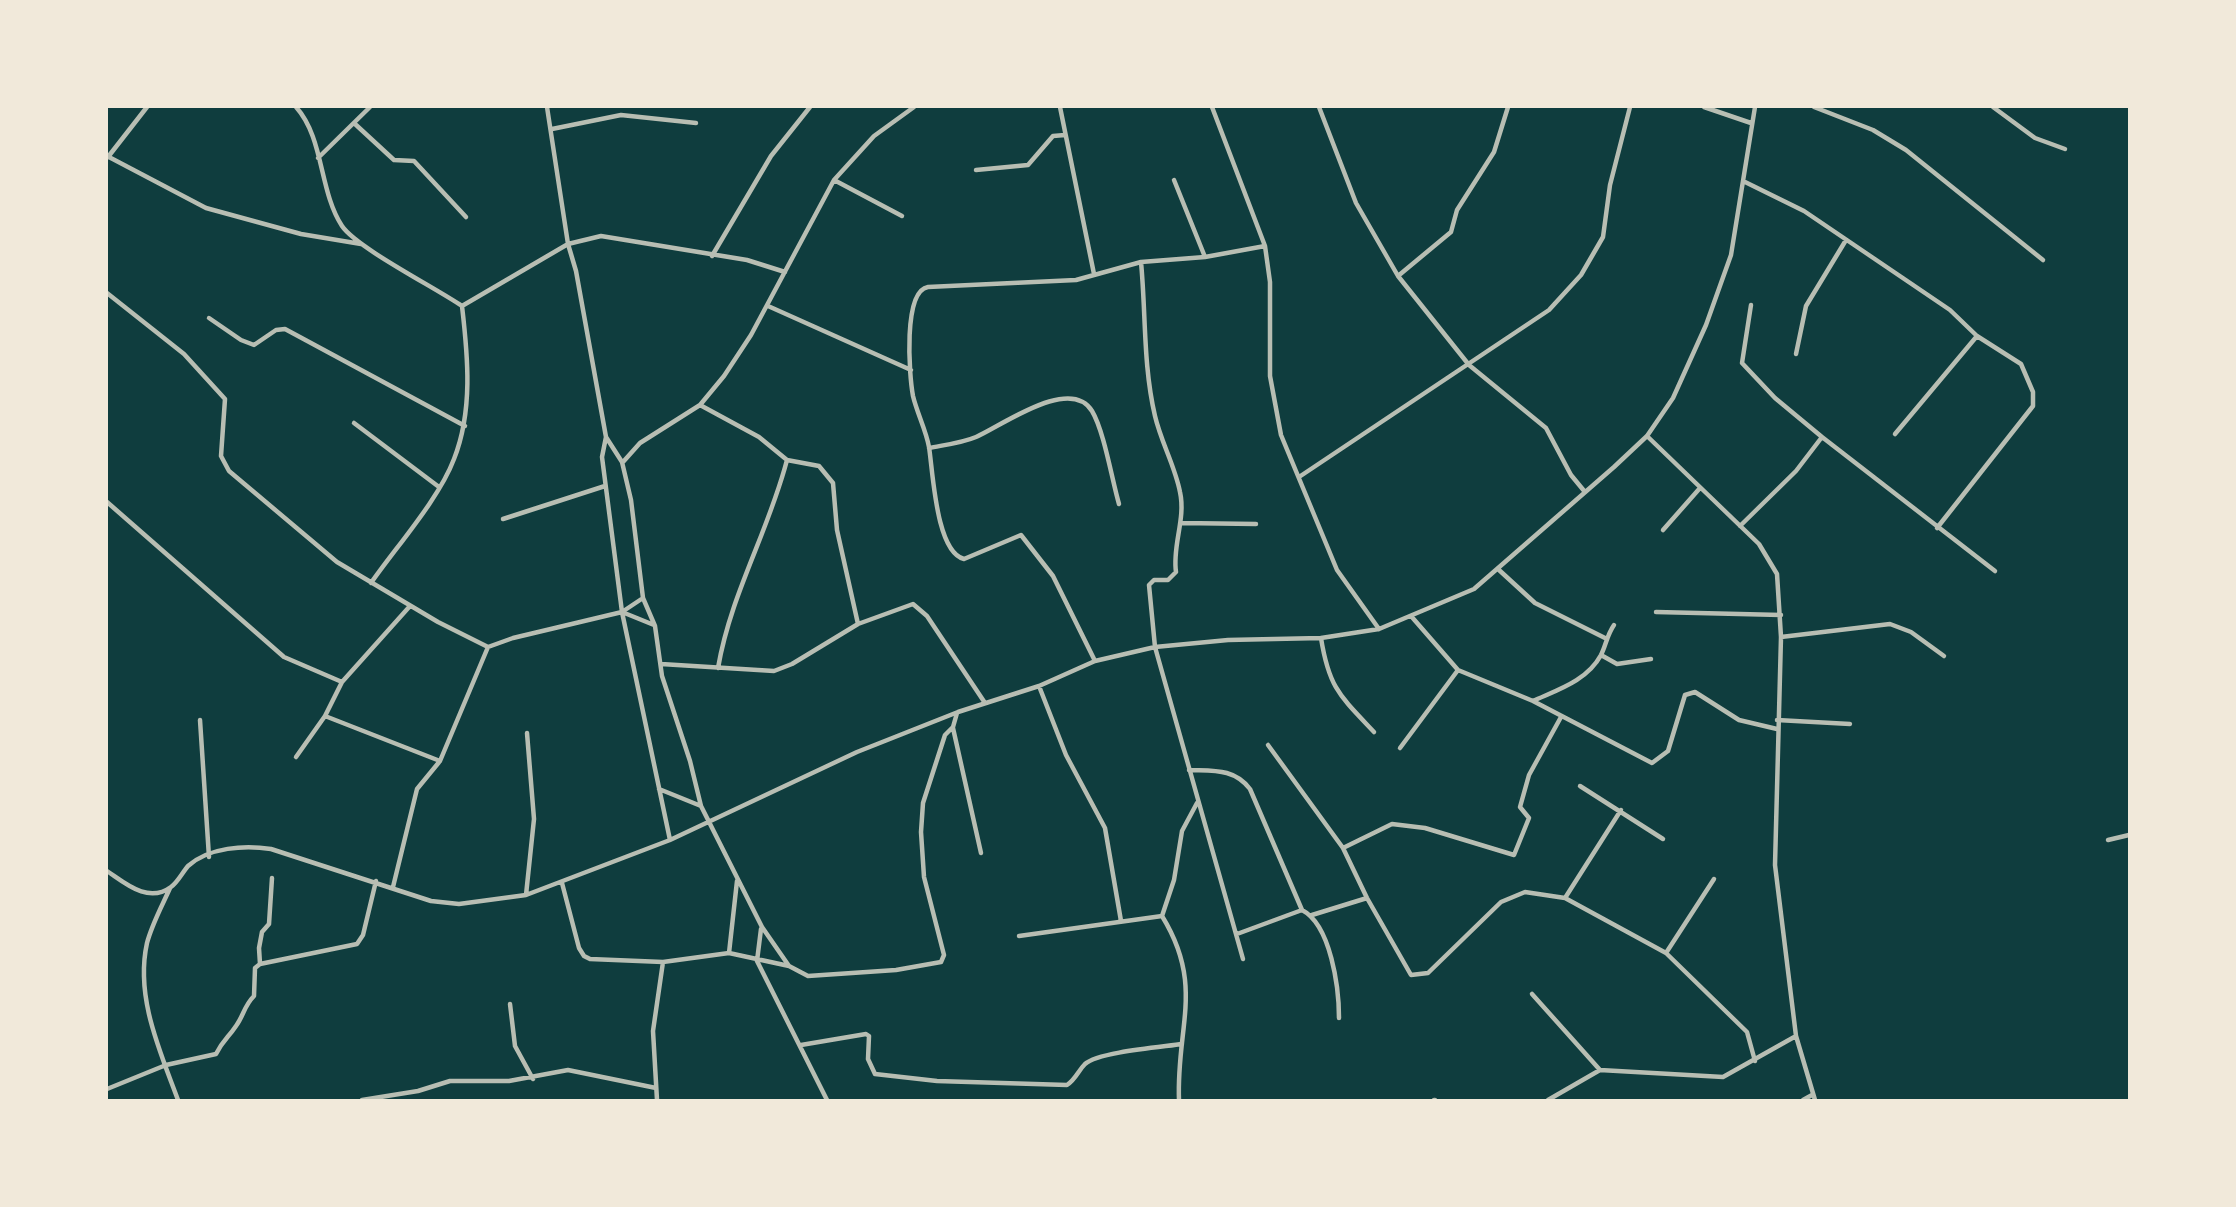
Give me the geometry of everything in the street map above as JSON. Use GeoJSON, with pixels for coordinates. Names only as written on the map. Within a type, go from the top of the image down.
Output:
{"type":"FeatureCollection","features":[{"type":"Feature","properties":{"kind":"street"},"geometry":{"type":"LineString","coordinates":[[147,107],[107,157],[206,208],[301,234],[362,245]]}},
{"type":"Feature","properties":{"kind":"street"},"geometry":{"type":"LineString","coordinates":[[296,107],[307,123],[328,197],[343,227],[362,245],[463,306]]}},
{"type":"Feature","properties":{"kind":"street"},"geometry":{"type":"LineString","coordinates":[[318,158],[370,107]]}},
{"type":"Feature","properties":{"kind":"street"},"geometry":{"type":"LineString","coordinates":[[547,107],[568,244],[576,271],[606,437],[602,457],[622,612],[670,840]]}},
{"type":"Feature","properties":{"kind":"street"},"geometry":{"type":"LineString","coordinates":[[712,256],[771,156],[810,107]]}},
{"type":"Feature","properties":{"kind":"street"},"geometry":{"type":"LineString","coordinates":[[622,462],[640,443],[666,424],[700,405],[737,357],[768,306],[834,180],[874,136],[914,107]]}},
{"type":"Feature","properties":{"kind":"street"},"geometry":{"type":"LineString","coordinates":[[1060,107],[1094,274]]}},
{"type":"Feature","properties":{"kind":"street"},"geometry":{"type":"LineString","coordinates":[[1212,107],[1265,246],[1270,282],[1269,351],[1273,401],[1281,435],[1337,570],[1378,629]]}},
{"type":"Feature","properties":{"kind":"street"},"geometry":{"type":"LineString","coordinates":[[1319,107],[1356,203],[1398,276],[1469,365],[1546,428],[1571,475],[1585,492]]}},
{"type":"Feature","properties":{"kind":"street"},"geometry":{"type":"LineString","coordinates":[[1398,276],[1451,232],[1457,210],[1494,152],[1508,107]]}},
{"type":"Feature","properties":{"kind":"street"},"geometry":{"type":"LineString","coordinates":[[1299,477],[1549,310],[1568,292],[1594,258],[1607,226],[1610,185],[1630,107]]}},
{"type":"Feature","properties":{"kind":"street"},"geometry":{"type":"LineString","coordinates":[[1704,107],[1751,123]]}},
{"type":"Feature","properties":{"kind":"street"},"geometry":{"type":"LineString","coordinates":[[178,1100],[147,1011],[144,978],[147,945],[170,888],[188,866],[224,849],[247,846],[271,849],[431,901],[459,904],[526,895],[670,840],[857,752],[958,712],[1039,686],[1096,661],[1155,647],[1228,640],[1321,638],[1378,629],[1474,589],[1499,570],[1647,436],[1673,398],[1706,325],[1731,255],[1755,107]]}},
{"type":"Feature","properties":{"kind":"street"},"geometry":{"type":"LineString","coordinates":[[1814,107],[1873,130],[1906,150],[2043,260]]}},
{"type":"Feature","properties":{"kind":"street"},"geometry":{"type":"LineString","coordinates":[[1993,107],[2035,138],[2065,149]]}},
{"type":"Feature","properties":{"kind":"street"},"geometry":{"type":"LineString","coordinates":[[552,129],[621,115],[696,123]]}},
{"type":"Feature","properties":{"kind":"street"},"geometry":{"type":"LineString","coordinates":[[355,124],[394,160],[414,162],[466,217]]}},
{"type":"Feature","properties":{"kind":"street"},"geometry":{"type":"LineString","coordinates":[[976,170],[1028,165],[1052,137],[1065,135]]}},
{"type":"Feature","properties":{"kind":"street"},"geometry":{"type":"LineString","coordinates":[[834,180],[902,216]]}},
{"type":"Feature","properties":{"kind":"street"},"geometry":{"type":"LineString","coordinates":[[1174,180],[1206,257]]}},
{"type":"Feature","properties":{"kind":"street"},"geometry":{"type":"LineString","coordinates":[[1742,181],[1804,211],[1950,310],[1977,336],[2021,365],[2027,374],[2035,402],[1937,528]]}},
{"type":"Feature","properties":{"kind":"street"},"geometry":{"type":"LineString","coordinates":[[463,306],[568,244],[609,236],[747,260],[785,272]]}},
{"type":"Feature","properties":{"kind":"street"},"geometry":{"type":"LineString","coordinates":[[1796,354],[1806,306],[1846,240]]}},
{"type":"Feature","properties":{"kind":"street"},"geometry":{"type":"LineString","coordinates":[[1096,661],[1053,576],[1021,535],[964,559],[951,550],[931,477],[929,448],[913,396],[911,310],[922,288],[1051,283],[1141,262],[1206,257],[1265,246]]}},
{"type":"Feature","properties":{"kind":"street"},"geometry":{"type":"LineString","coordinates":[[1141,262],[1146,366],[1155,417],[1180,492],[1181,523],[1176,572],[1168,580],[1154,580],[1149,585],[1155,647],[1243,959]]}},
{"type":"Feature","properties":{"kind":"street"},"geometry":{"type":"LineString","coordinates":[[107,293],[184,354],[225,398],[221,456],[226,468],[301,534],[371,583],[488,647]]}},
{"type":"Feature","properties":{"kind":"street"},"geometry":{"type":"LineString","coordinates":[[1751,305],[1742,363],[1775,398],[1822,437],[1995,571]]}},
{"type":"Feature","properties":{"kind":"street"},"geometry":{"type":"LineString","coordinates":[[371,583],[439,487],[454,461],[465,426],[467,362],[463,306]]}},
{"type":"Feature","properties":{"kind":"street"},"geometry":{"type":"LineString","coordinates":[[768,306],[911,370]]}},
{"type":"Feature","properties":{"kind":"street"},"geometry":{"type":"LineString","coordinates":[[209,318],[241,340],[254,345],[275,330],[285,329],[465,426]]}},
{"type":"Feature","properties":{"kind":"street"},"geometry":{"type":"LineString","coordinates":[[1895,434],[1977,336]]}},
{"type":"Feature","properties":{"kind":"street"},"geometry":{"type":"LineString","coordinates":[[929,448],[979,436],[1028,408],[1063,400],[1077,400],[1092,411],[1119,504]]}},
{"type":"Feature","properties":{"kind":"street"},"geometry":{"type":"LineString","coordinates":[[700,405],[759,437],[788,460],[819,466],[833,483],[837,530],[858,624]]}},
{"type":"Feature","properties":{"kind":"street"},"geometry":{"type":"LineString","coordinates":[[354,423],[439,487]]}},
{"type":"Feature","properties":{"kind":"street"},"geometry":{"type":"LineString","coordinates":[[1647,436],[1759,544],[1777,574],[1781,637],[1775,865],[1796,1036],[1813,1098],[1803,1100]]}},
{"type":"Feature","properties":{"kind":"street"},"geometry":{"type":"LineString","coordinates":[[606,437],[622,462],[631,500],[643,598],[655,626],[662,676],[690,761],[701,806],[762,927],[789,966]]}},
{"type":"Feature","properties":{"kind":"street"},"geometry":{"type":"LineString","coordinates":[[1740,526],[1789,478],[1822,437]]}},
{"type":"Feature","properties":{"kind":"street"},"geometry":{"type":"LineString","coordinates":[[718,668],[731,607],[775,504],[788,460]]}},
{"type":"Feature","properties":{"kind":"street"},"geometry":{"type":"LineString","coordinates":[[503,519],[606,486]]}},
{"type":"Feature","properties":{"kind":"street"},"geometry":{"type":"LineString","coordinates":[[1663,530],[1700,488]]}},
{"type":"Feature","properties":{"kind":"street"},"geometry":{"type":"LineString","coordinates":[[107,502],[284,657],[342,682]]}},
{"type":"Feature","properties":{"kind":"street"},"geometry":{"type":"LineString","coordinates":[[1181,523],[1256,524]]}},
{"type":"Feature","properties":{"kind":"street"},"geometry":{"type":"LineString","coordinates":[[1499,570],[1535,603],[1605,638]]}},
{"type":"Feature","properties":{"kind":"street"},"geometry":{"type":"LineString","coordinates":[[393,887],[417,789],[440,761],[488,647],[513,638],[622,612],[643,598]]}},
{"type":"Feature","properties":{"kind":"street"},"geometry":{"type":"LineString","coordinates":[[661,664],[774,671],[792,664],[858,624],[907,605],[920,607],[985,703]]}},
{"type":"Feature","properties":{"kind":"street"},"geometry":{"type":"LineString","coordinates":[[296,757],[325,716],[342,682],[410,606]]}},
{"type":"Feature","properties":{"kind":"street"},"geometry":{"type":"LineString","coordinates":[[622,612],[655,626]]}},
{"type":"Feature","properties":{"kind":"street"},"geometry":{"type":"LineString","coordinates":[[1656,612],[1781,615]]}},
{"type":"Feature","properties":{"kind":"street"},"geometry":{"type":"LineString","coordinates":[[1411,616],[1458,670],[1533,701],[1652,763],[1668,751],[1685,695],[1695,692],[1739,720],[1777,729]]}},
{"type":"Feature","properties":{"kind":"street"},"geometry":{"type":"LineString","coordinates":[[1781,637],[1890,624],[1911,632],[1944,656]]}},
{"type":"Feature","properties":{"kind":"street"},"geometry":{"type":"LineString","coordinates":[[1533,701],[1583,678],[1601,654],[1605,638],[1614,625]]}},
{"type":"Feature","properties":{"kind":"street"},"geometry":{"type":"LineString","coordinates":[[1321,638],[1329,679],[1341,697],[1374,732]]}},
{"type":"Feature","properties":{"kind":"street"},"geometry":{"type":"LineString","coordinates":[[1601,654],[1617,664],[1651,659]]}},
{"type":"Feature","properties":{"kind":"street"},"geometry":{"type":"LineString","coordinates":[[1400,748],[1458,670]]}},
{"type":"Feature","properties":{"kind":"street"},"geometry":{"type":"LineString","coordinates":[[1039,686],[1066,755],[1105,828],[1121,920]]}},
{"type":"Feature","properties":{"kind":"street"},"geometry":{"type":"LineString","coordinates":[[562,883],[583,956],[602,961],[663,962],[729,953],[789,966],[808,976],[896,970],[943,962],[944,955],[924,877],[922,815],[945,735],[953,727],[958,712]]}},
{"type":"Feature","properties":{"kind":"street"},"geometry":{"type":"LineString","coordinates":[[325,716],[440,761]]}},
{"type":"Feature","properties":{"kind":"street"},"geometry":{"type":"LineString","coordinates":[[1343,848],[1392,824],[1425,828],[1514,855],[1529,818],[1520,807],[1529,775],[1561,717]]}},
{"type":"Feature","properties":{"kind":"street"},"geometry":{"type":"LineString","coordinates":[[200,720],[209,857]]}},
{"type":"Feature","properties":{"kind":"street"},"geometry":{"type":"LineString","coordinates":[[1777,720],[1850,724]]}},
{"type":"Feature","properties":{"kind":"street"},"geometry":{"type":"LineString","coordinates":[[953,727],[981,853]]}},
{"type":"Feature","properties":{"kind":"street"},"geometry":{"type":"LineString","coordinates":[[526,895],[534,827],[527,733]]}},
{"type":"Feature","properties":{"kind":"street"},"geometry":{"type":"LineString","coordinates":[[1268,745],[1343,848],[1367,898],[1411,975],[1428,973],[1501,902],[1525,892],[1565,898],[1666,953],[1747,1032],[1755,1061]]}},
{"type":"Feature","properties":{"kind":"street"},"geometry":{"type":"LineString","coordinates":[[1189,770],[1230,772],[1244,780],[1257,802],[1302,910],[1312,915],[1334,965],[1339,986],[1339,1018]]}},
{"type":"Feature","properties":{"kind":"street"},"geometry":{"type":"LineString","coordinates":[[1580,786],[1663,839]]}},
{"type":"Feature","properties":{"kind":"street"},"geometry":{"type":"LineString","coordinates":[[659,789],[701,806]]}},
{"type":"Feature","properties":{"kind":"street"},"geometry":{"type":"LineString","coordinates":[[1162,916],[1174,880],[1182,831],[1197,803]]}},
{"type":"Feature","properties":{"kind":"street"},"geometry":{"type":"LineString","coordinates":[[1565,898],[1621,810]]}},
{"type":"Feature","properties":{"kind":"street"},"geometry":{"type":"LineString","coordinates":[[2108,840],[2129,835]]}},
{"type":"Feature","properties":{"kind":"street"},"geometry":{"type":"LineString","coordinates":[[107,871],[140,892],[155,893],[170,888]]}},
{"type":"Feature","properties":{"kind":"street"},"geometry":{"type":"LineString","coordinates":[[260,964],[258,948],[262,932],[267,930],[269,925],[272,878]]}},
{"type":"Feature","properties":{"kind":"street"},"geometry":{"type":"LineString","coordinates":[[1666,953],[1714,879]]}},
{"type":"Feature","properties":{"kind":"street"},"geometry":{"type":"LineString","coordinates":[[107,1089],[166,1065],[216,1054],[221,1040],[237,1025],[244,1005],[254,996],[253,972],[260,964],[357,944],[363,935],[376,881]]}},
{"type":"Feature","properties":{"kind":"street"},"geometry":{"type":"LineString","coordinates":[[729,953],[737,881]]}},
{"type":"Feature","properties":{"kind":"street"},"geometry":{"type":"LineString","coordinates":[[1312,915],[1367,898]]}},
{"type":"Feature","properties":{"kind":"street"},"geometry":{"type":"LineString","coordinates":[[1237,934],[1302,910]]}},
{"type":"Feature","properties":{"kind":"street"},"geometry":{"type":"LineString","coordinates":[[1018,936],[1162,916]]}},
{"type":"Feature","properties":{"kind":"street"},"geometry":{"type":"LineString","coordinates":[[1162,916],[1177,940],[1188,985],[1178,1066],[1179,1100]]}},
{"type":"Feature","properties":{"kind":"street"},"geometry":{"type":"LineString","coordinates":[[762,927],[757,961],[827,1100]]}},
{"type":"Feature","properties":{"kind":"street"},"geometry":{"type":"LineString","coordinates":[[657,1100],[653,1031],[663,962]]}},
{"type":"Feature","properties":{"kind":"street"},"geometry":{"type":"LineString","coordinates":[[1532,994],[1600,1070]]}},
{"type":"Feature","properties":{"kind":"street"},"geometry":{"type":"LineString","coordinates":[[510,1004],[516,1050],[533,1079]]}},
{"type":"Feature","properties":{"kind":"street"},"geometry":{"type":"LineString","coordinates":[[801,1045],[866,1034],[869,1036],[868,1059],[874,1074],[937,1081],[1068,1085],[1077,1078],[1086,1063],[1107,1056],[1182,1044]]}},
{"type":"Feature","properties":{"kind":"street"},"geometry":{"type":"LineString","coordinates":[[1548,1100],[1600,1070],[1723,1077],[1796,1036]]}},
{"type":"Feature","properties":{"kind":"street"},"geometry":{"type":"LineString","coordinates":[[362,1100],[418,1091],[450,1081],[533,1079],[568,1070],[656,1088]]}}]}
